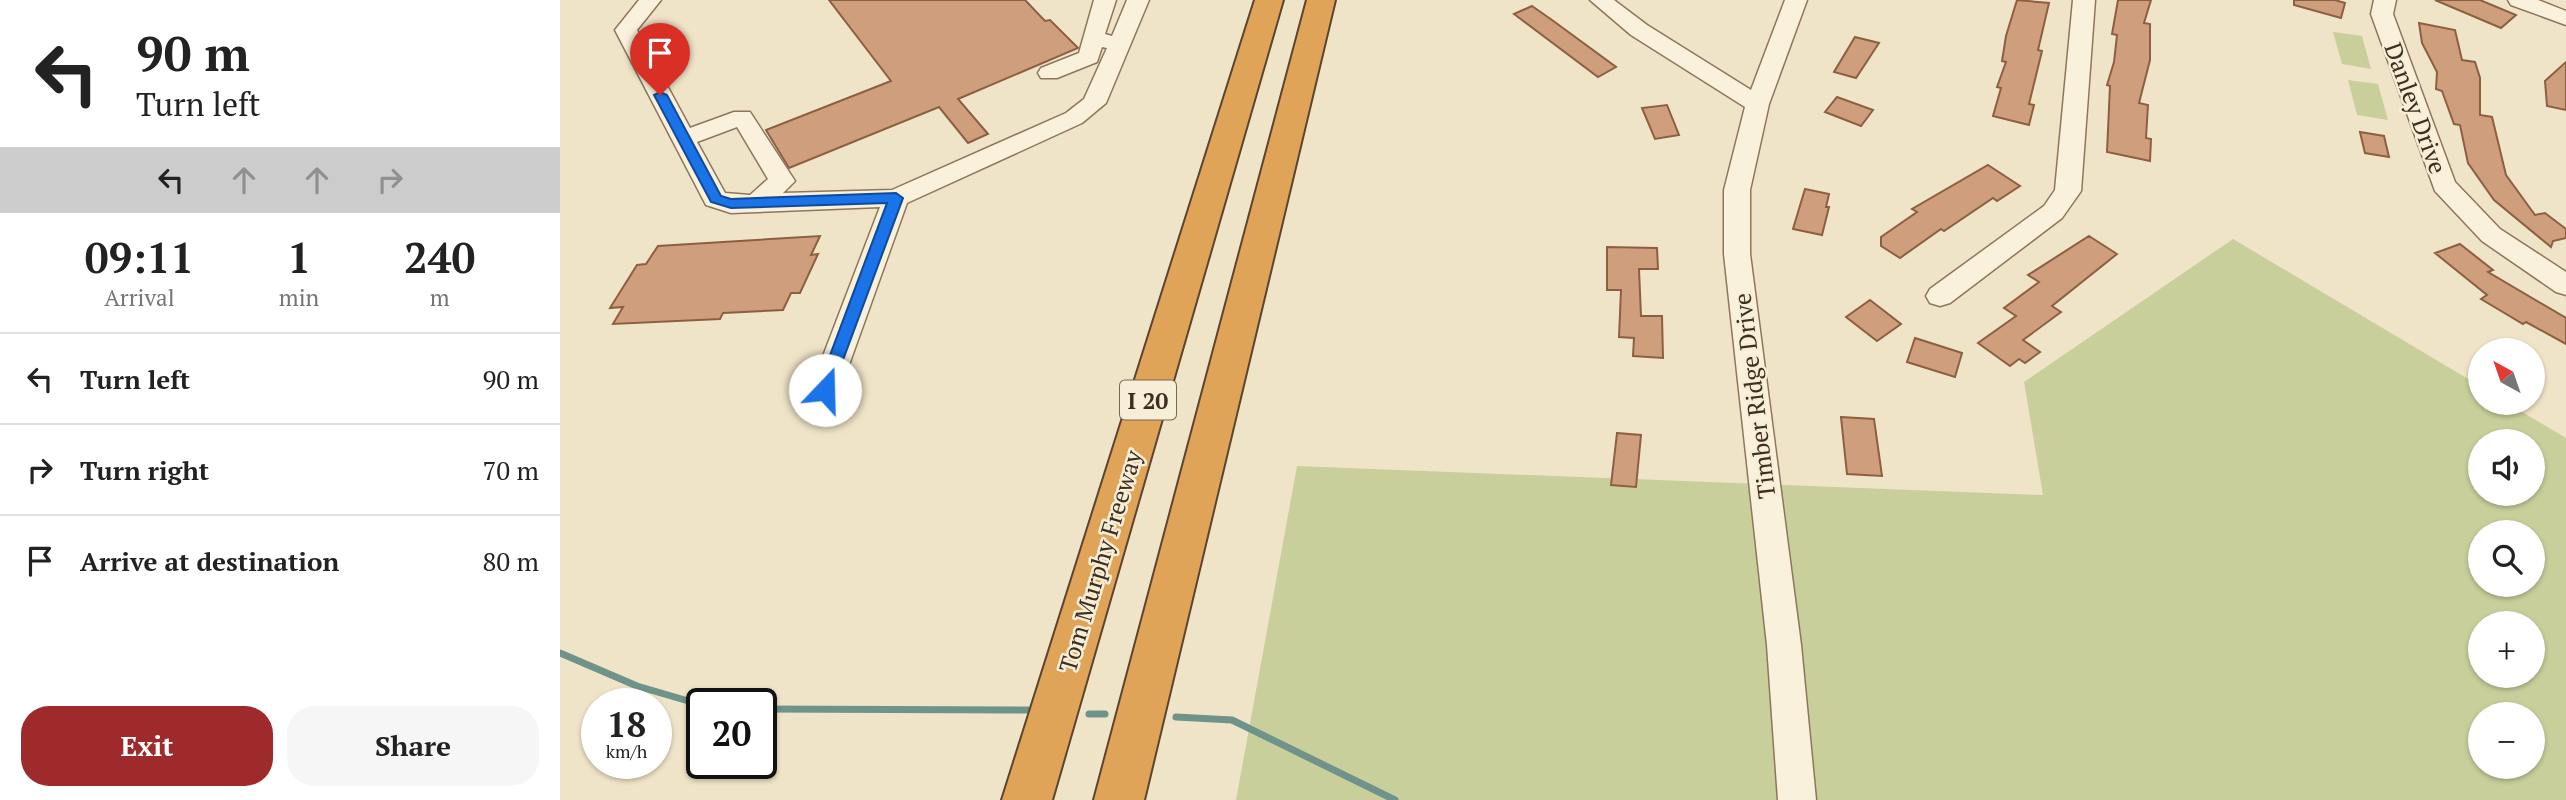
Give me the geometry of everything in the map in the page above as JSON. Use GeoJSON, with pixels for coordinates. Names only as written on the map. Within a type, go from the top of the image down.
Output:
{"type":"FeatureCollection","features":[{"type":"Feature","properties":{"kind":"highway","name":"Tom Murphy Freeway"},"geometry":{"type":"LineString","coordinates":[[1027,800],[1269,0]]}},
{"type":"Feature","properties":{"kind":"highway"},"geometry":{"type":"LineString","coordinates":[[1119,800],[1321,0]]}},
{"type":"Feature","properties":{"kind":"street"},"geometry":{"type":"LineString","coordinates":[[650,0],[626,30],[715,199],[731,204],[896,198],[1074,118],[1094,103],[1138,0]]}},
{"type":"Feature","properties":{"kind":"street"},"geometry":{"type":"LineString","coordinates":[[1049,73],[1089,57],[1105,0]]}},
{"type":"Feature","properties":{"kind":"street"},"geometry":{"type":"LineString","coordinates":[[1601,0],[1639,30],[1757,104]]}},
{"type":"Feature","properties":{"kind":"street","name":"Timber Ridge Drive"},"geometry":{"type":"LineString","coordinates":[[1796,0],[1757,104],[1737,190],[1737,254],[1784,645],[1797,800]]}},
{"type":"Feature","properties":{"kind":"street"},"geometry":{"type":"LineString","coordinates":[[1940,296],[2053,212],[2068,191],[2084,0]]}},
{"type":"Feature","properties":{"kind":"street","name":"Danley Drive"},"geometry":{"type":"LineString","coordinates":[[2385,0],[2382,13],[2444,185],[2491,235],[2566,285]]}},
{"type":"Feature","properties":{"kind":"street"},"geometry":{"type":"LineString","coordinates":[[2519,0],[2566,19]]}},
{"type":"Feature","properties":{"kind":"street"},"geometry":{"type":"LineString","coordinates":[[1093,38],[1120,44]]}},
{"type":"Feature","properties":{"kind":"street"},"geometry":{"type":"LineString","coordinates":[[683,139],[743,117],[782,181],[756,203]]}},
{"type":"Feature","properties":{"kind":"street"},"geometry":{"type":"LineString","coordinates":[[825,390],[896,198]]}},
{"type":"Feature","properties":{"kind":"green space"},"geometry":{"type":"Polygon","coordinates":[[[2333,32],[2362,36],[2371,69],[2342,64],[2333,32]]]}},
{"type":"Feature","properties":{"kind":"green space"},"geometry":{"type":"Polygon","coordinates":[[[2348,80],[2378,84],[2388,120],[2357,115],[2348,80]]]}},
{"type":"Feature","properties":{"kind":"green space"},"geometry":{"type":"Polygon","coordinates":[[[2233,239],[2468,379],[2468,415],[2527,415],[2566,438],[2566,800],[1236,800],[1297,466],[2043,495],[2024,382],[2233,239]]]}},
{"type":"Feature","properties":{"kind":"building"},"geometry":{"type":"Polygon","coordinates":[[[829,0],[1025,0],[1045,21],[1050,20],[1078,48],[958,99],[988,134],[968,143],[939,107],[789,168],[766,130],[891,81],[829,0]]]}},
{"type":"Feature","properties":{"kind":"building"},"geometry":{"type":"Polygon","coordinates":[[[2017,0],[2049,3],[2038,50],[2042,51],[2029,104],[2034,105],[2029,125],[1993,116],[2001,88],[1997,87],[2006,62],[2002,61],[2006,36],[2017,0]]]}},
{"type":"Feature","properties":{"kind":"building"},"geometry":{"type":"Polygon","coordinates":[[[2118,0],[2151,0],[2144,23],[2150,24],[2150,60],[2139,103],[2148,105],[2146,138],[2151,139],[2150,161],[2107,152],[2110,86],[2107,85],[2114,62],[2117,35],[2112,34],[2118,0]]]}},
{"type":"Feature","properties":{"kind":"building"},"geometry":{"type":"Polygon","coordinates":[[[2294,0],[2335,0],[2345,3],[2341,18],[2294,5],[2294,0]]]}},
{"type":"Feature","properties":{"kind":"building"},"geometry":{"type":"Polygon","coordinates":[[[2435,0],[2480,0],[2516,15],[2501,28],[2435,0]]]}},
{"type":"Feature","properties":{"kind":"building"},"geometry":{"type":"Polygon","coordinates":[[[1532,6],[1616,67],[1598,77],[1514,14],[1532,6]]]}},
{"type":"Feature","properties":{"kind":"building"},"geometry":{"type":"Polygon","coordinates":[[[2419,23],[2455,30],[2462,60],[2475,62],[2480,78],[2480,115],[2492,117],[2506,175],[2535,215],[2545,213],[2566,229],[2566,238],[2553,241],[2551,247],[2494,200],[2468,163],[2460,125],[2454,124],[2442,91],[2436,89],[2437,72],[2422,43],[2419,23]]]}},
{"type":"Feature","properties":{"kind":"building"},"geometry":{"type":"Polygon","coordinates":[[[1855,37],[1879,43],[1856,78],[1834,72],[1855,37]]]}},
{"type":"Feature","properties":{"kind":"building"},"geometry":{"type":"Polygon","coordinates":[[[2566,62],[2566,110],[2547,106],[2545,81],[2566,62]]]}},
{"type":"Feature","properties":{"kind":"building"},"geometry":{"type":"Polygon","coordinates":[[[1837,97],[1873,110],[1861,126],[1825,112],[1837,97]]]}},
{"type":"Feature","properties":{"kind":"building"},"geometry":{"type":"Polygon","coordinates":[[[1667,105],[1679,135],[1655,139],[1642,108],[1667,105]]]}},
{"type":"Feature","properties":{"kind":"building"},"geometry":{"type":"Polygon","coordinates":[[[2360,132],[2384,136],[2389,157],[2365,153],[2360,132]]]}},
{"type":"Feature","properties":{"kind":"building"},"geometry":{"type":"Polygon","coordinates":[[[1988,165],[2020,186],[1997,201],[1993,198],[1944,231],[1941,229],[1900,258],[1881,246],[1881,237],[1917,212],[1912,209],[1988,165]]]}},
{"type":"Feature","properties":{"kind":"building"},"geometry":{"type":"Polygon","coordinates":[[[1805,189],[1829,194],[1826,207],[1829,207],[1822,235],[1793,229],[1805,189]]]}},
{"type":"Feature","properties":{"kind":"building"},"geometry":{"type":"Polygon","coordinates":[[[820,236],[811,255],[818,254],[800,293],[791,293],[783,310],[723,313],[720,319],[613,324],[623,307],[610,308],[637,265],[646,264],[658,246],[820,236]]]}},
{"type":"Feature","properties":{"kind":"building"},"geometry":{"type":"Polygon","coordinates":[[[2089,236],[2117,254],[2052,306],[2061,312],[2023,340],[2040,352],[2025,363],[2019,359],[2010,366],[1978,343],[2016,316],[2004,308],[2039,282],[2028,275],[2089,236]]]}},
{"type":"Feature","properties":{"kind":"building"},"geometry":{"type":"Polygon","coordinates":[[[2460,244],[2493,270],[2488,272],[2566,318],[2566,344],[2526,322],[2523,324],[2481,299],[2487,295],[2435,253],[2460,244]]]}},
{"type":"Feature","properties":{"kind":"building"},"geometry":{"type":"Polygon","coordinates":[[[1607,247],[1657,248],[1658,269],[1639,269],[1641,316],[1662,316],[1663,358],[1633,356],[1634,338],[1619,337],[1621,290],[1607,290],[1607,247]]]}},
{"type":"Feature","properties":{"kind":"building"},"geometry":{"type":"Polygon","coordinates":[[[1870,300],[1901,324],[1877,341],[1846,317],[1870,300]]]}},
{"type":"Feature","properties":{"kind":"building"},"geometry":{"type":"Polygon","coordinates":[[[1915,338],[1962,353],[1955,377],[1907,362],[1915,338]]]}},
{"type":"Feature","properties":{"kind":"building"},"geometry":{"type":"Polygon","coordinates":[[[1841,417],[1874,419],[1882,476],[1847,474],[1841,417]]]}},
{"type":"Feature","properties":{"kind":"building"},"geometry":{"type":"Polygon","coordinates":[[[1617,433],[1641,435],[1636,487],[1611,485],[1617,433]]]}},
{"type":"Feature","properties":{"kind":"waterway"},"geometry":{"type":"LineString","coordinates":[[560,653],[637,686],[686,700]]}},
{"type":"Feature","properties":{"kind":"waterway"},"geometry":{"type":"LineString","coordinates":[[777,709],[1028,710]]}},
{"type":"Feature","properties":{"kind":"waterway"},"geometry":{"type":"LineString","coordinates":[[1089,714],[1105,714]]}},
{"type":"Feature","properties":{"kind":"waterway"},"geometry":{"type":"LineString","coordinates":[[1176,717],[1232,720],[1395,800]]}},
{"type":"Feature","properties":{"kind":"route"},"geometry":{"type":"LineString","coordinates":[[660,95],[715,199],[731,204],[896,198],[868,281],[825,390]]}}]}
